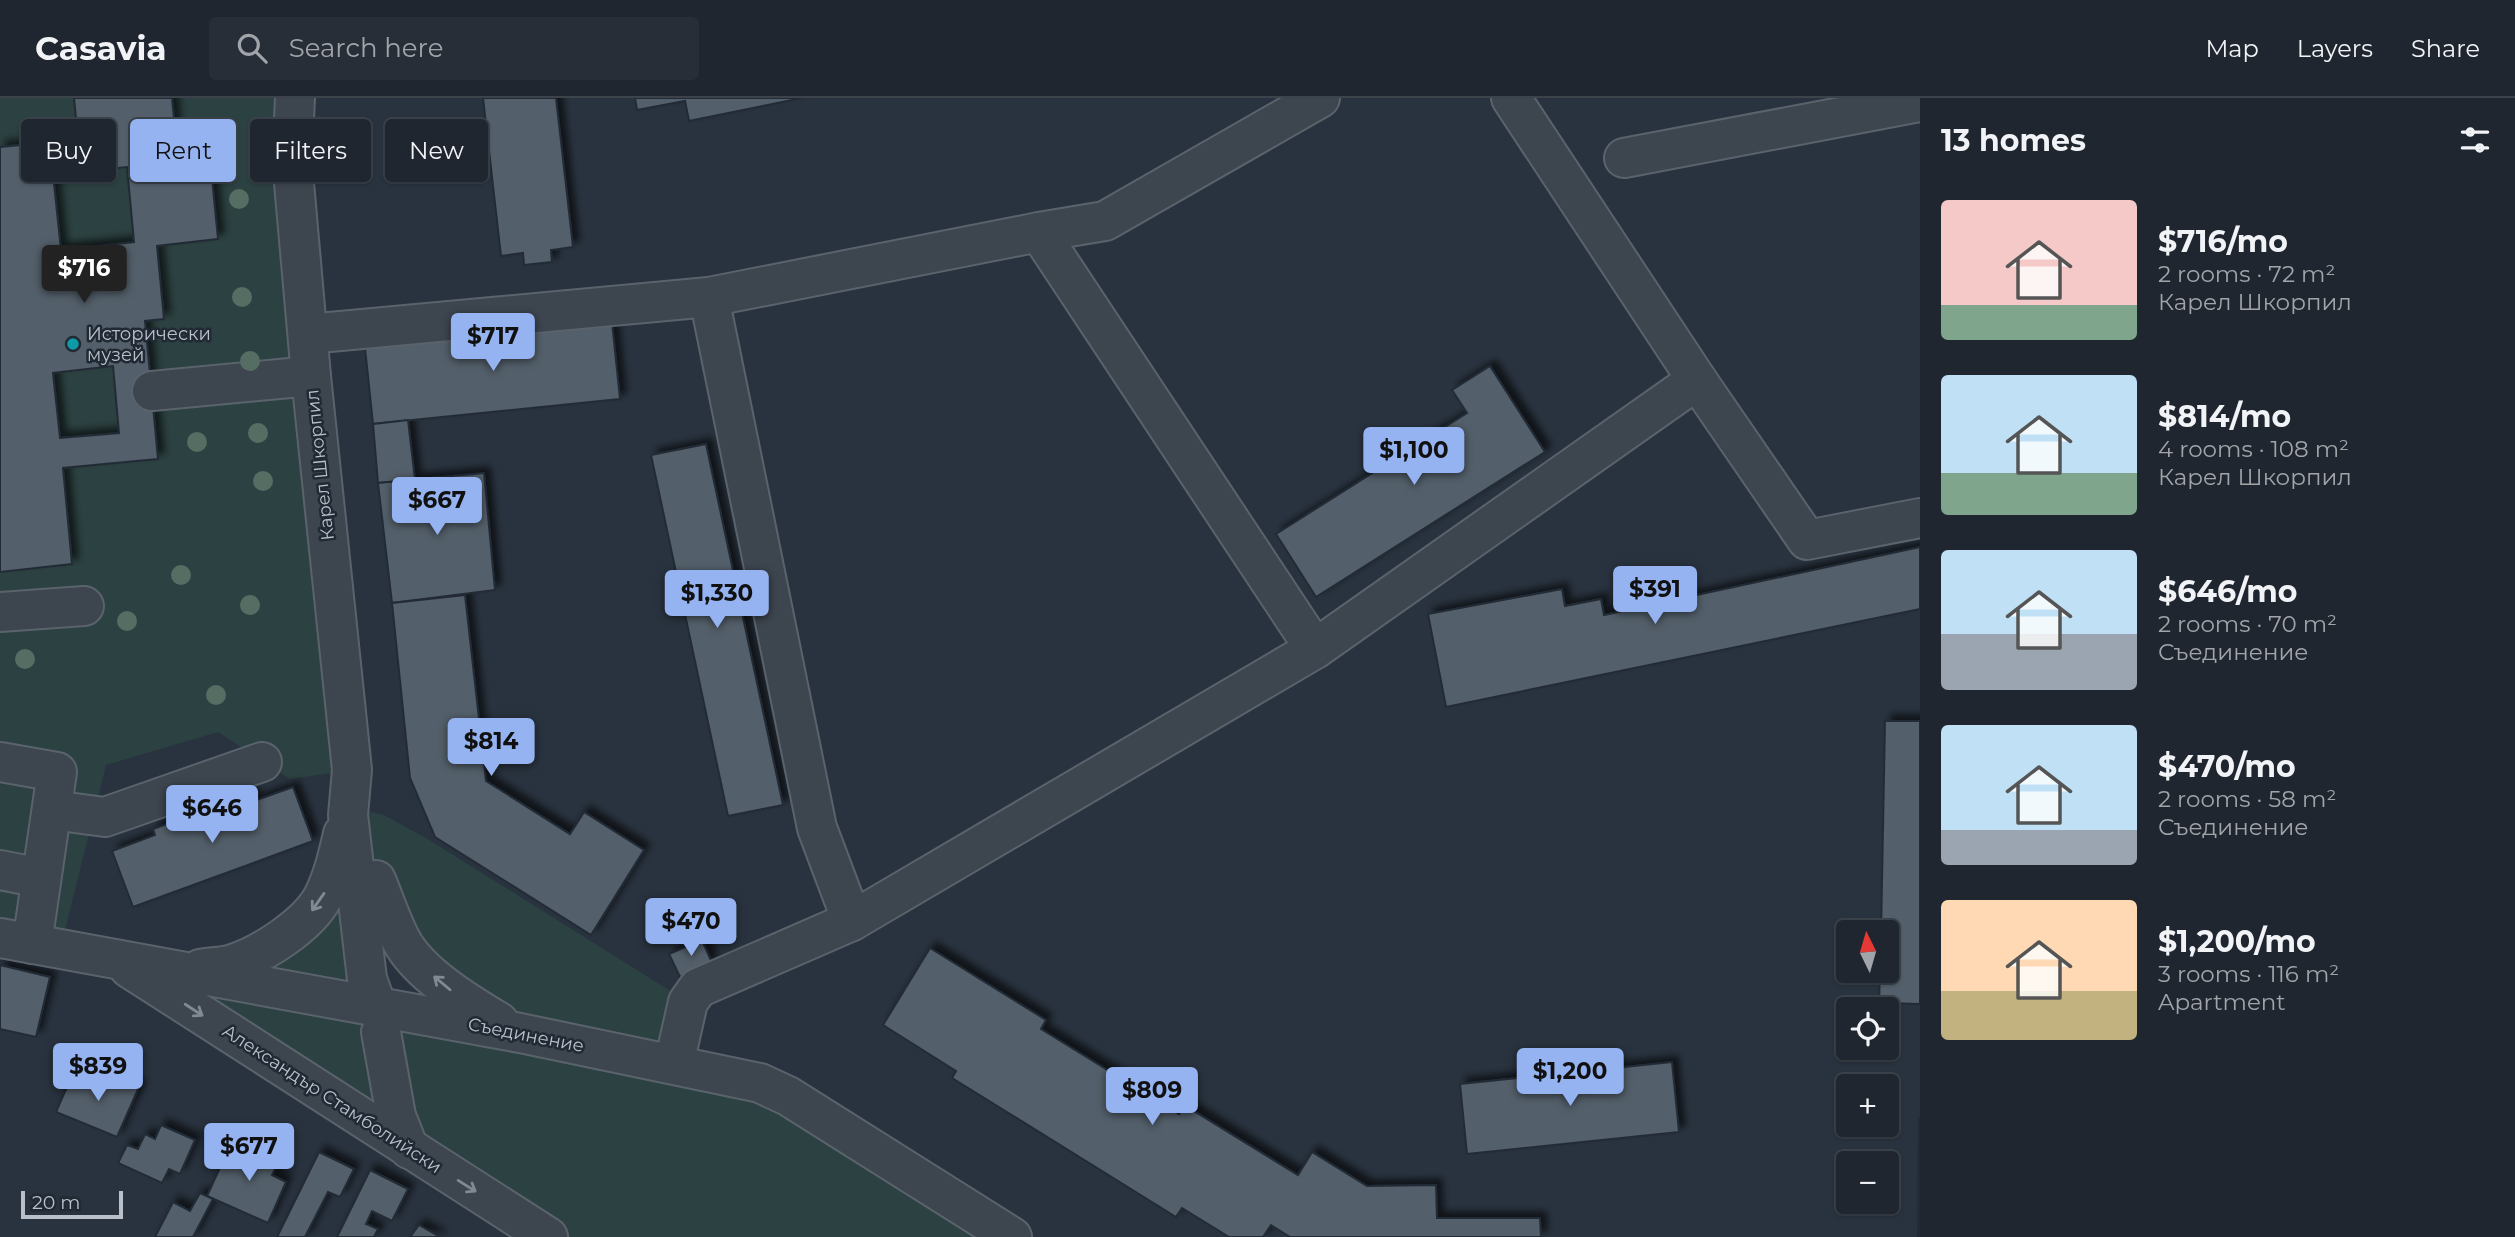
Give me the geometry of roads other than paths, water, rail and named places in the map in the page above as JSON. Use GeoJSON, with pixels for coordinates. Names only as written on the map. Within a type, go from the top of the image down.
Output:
{"type":"FeatureCollection","features":[{"type":"Feature","properties":{"kind":"street","name":"Карел Шкорпил"},"geometry":{"type":"LineString","coordinates":[[278,98],[280,119]]}},
{"type":"Feature","properties":{"kind":"street","name":"Карел Шкорпил"},"geometry":{"type":"LineString","coordinates":[[294,119],[295,98]]}},
{"type":"Feature","properties":{"kind":"street"},"geometry":{"type":"LineString","coordinates":[[308,334],[709,297],[1105,221],[1320,98]]}},
{"type":"Feature","properties":{"kind":"street"},"geometry":{"type":"LineString","coordinates":[[1511,98],[1697,380],[1808,540],[1920,518]]}},
{"type":"Feature","properties":{"kind":"street"},"geometry":{"type":"LineString","coordinates":[[1624,158],[1920,102]]}},
{"type":"Feature","properties":{"kind":"street","name":"Карел Шкорпил"},"geometry":{"type":"LineString","coordinates":[[294,182],[311,376],[352,770],[348,816],[367,979],[379,1020]]}},
{"type":"Feature","properties":{"kind":"street"},"geometry":{"type":"LineString","coordinates":[[1038,232],[1315,649]]}},
{"type":"Feature","properties":{"kind":"street"},"geometry":{"type":"LineString","coordinates":[[709,297],[817,828],[852,920]]}},
{"type":"Feature","properties":{"kind":"street"},"geometry":{"type":"LineString","coordinates":[[152,391],[311,376]]}},
{"type":"Feature","properties":{"kind":"street"},"geometry":{"type":"LineString","coordinates":[[674,1064],[688,1002],[698,988],[852,920],[1315,649],[1697,380]]}},
{"type":"Feature","properties":{"kind":"street"},"geometry":{"type":"LineString","coordinates":[[0,612],[84,606]]}},
{"type":"Feature","properties":{"kind":"street"},"geometry":{"type":"LineString","coordinates":[[0,762],[57,772],[41,878],[16,941]]}},
{"type":"Feature","properties":{"kind":"street"},"geometry":{"type":"LineString","coordinates":[[51,810],[105,817],[262,762]]}},
{"type":"Feature","properties":{"kind":"street","name":"Карел Шкорпил"},"geometry":{"type":"LineString","coordinates":[[352,770],[366,811],[376,880],[383,975],[379,1020]]}},
{"type":"Feature","properties":{"kind":"street"},"geometry":{"type":"LineString","coordinates":[[183,971],[232,964],[284,937],[302,923],[322,900],[334,871],[348,816]]}},
{"type":"Feature","properties":{"kind":"street"},"geometry":{"type":"LineString","coordinates":[[0,870],[41,878]]}},
{"type":"Feature","properties":{"kind":"street"},"geometry":{"type":"LineString","coordinates":[[376,880],[401,941],[428,972],[455,995],[520,1033]]}},
{"type":"Feature","properties":{"kind":"street","name":"Съединение"},"geometry":{"type":"LineString","coordinates":[[16,941],[183,971],[379,1020],[520,1033],[760,1083],[788,1096],[1012,1237]]}},
{"type":"Feature","properties":{"kind":"street","name":"Александър Стамболийски"},"geometry":{"type":"LineString","coordinates":[[116,960],[548,1237]]}},
{"type":"Feature","properties":{"kind":"street"},"geometry":{"type":"LineString","coordinates":[[379,1020],[396,1116],[410,1149]]}},
{"type":"Feature","properties":{"kind":"place","name":"Исторически музей"},"geometry":{"type":"Point","coordinates":[73,344]}}]}
